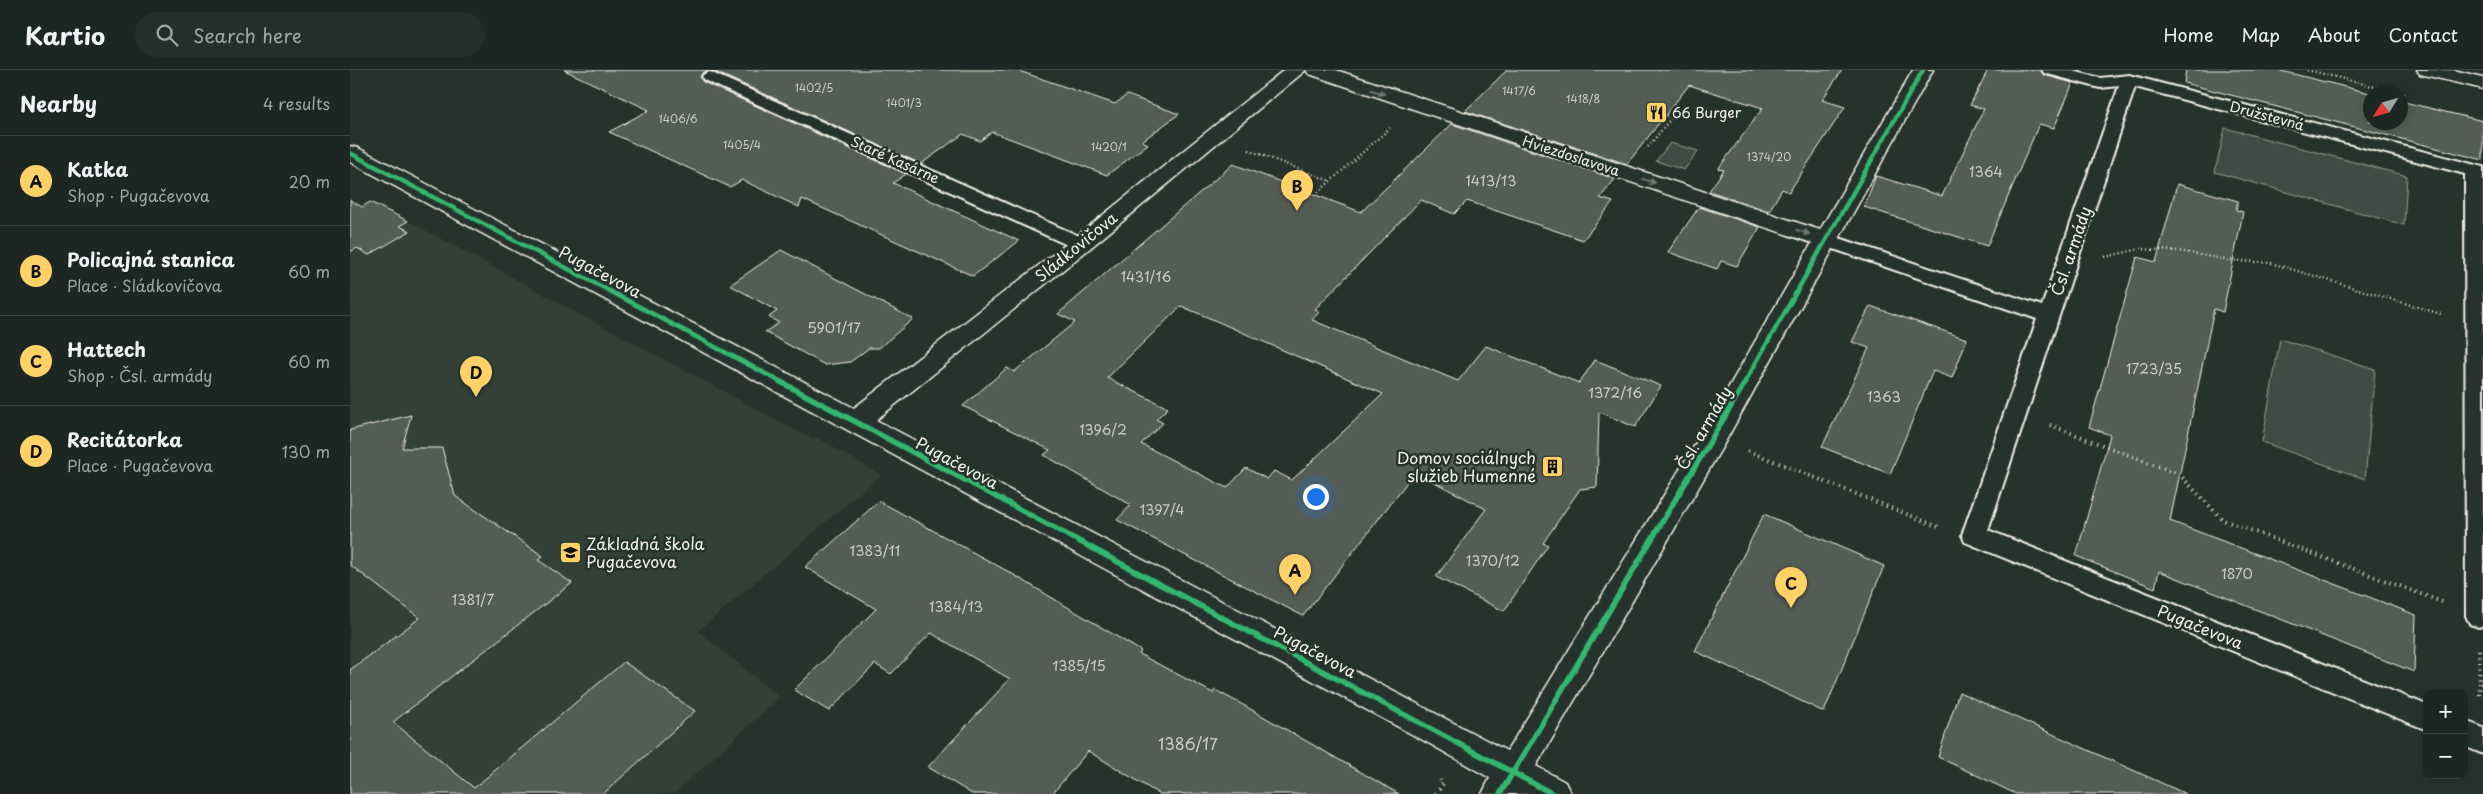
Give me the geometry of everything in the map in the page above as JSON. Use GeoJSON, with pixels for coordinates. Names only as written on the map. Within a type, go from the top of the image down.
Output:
{"type":"FeatureCollection","features":[{"type":"Feature","properties":{"kind":"street","name":"Sládkovičova"},"geometry":{"type":"LineString","coordinates":[[855,422],[1081,244],[1296,70]]}},
{"type":"Feature","properties":{"kind":"street","name":"Hviezdoslavova"},"geometry":{"type":"LineString","coordinates":[[1316,70],[1826,240]]}},
{"type":"Feature","properties":{"kind":"street","name":"Čsl. armády"},"geometry":{"type":"LineString","coordinates":[[1506,783],[1714,437],[1923,70]]}},
{"type":"Feature","properties":{"kind":"street"},"geometry":{"type":"LineString","coordinates":[[2426,70],[2483,84]]}},
{"type":"Feature","properties":{"kind":"street","name":"Pugačevova"},"geometry":{"type":"LineString","coordinates":[[350,153],[1442,733],[1506,783],[1553,794]]}},
{"type":"Feature","properties":{"kind":"lane","name":"Družstevná"},"geometry":{"type":"LineString","coordinates":[[2050,70],[2100,83],[2129,80],[2478,172]]}},
{"type":"Feature","properties":{"kind":"lane","name":"Staré Kasárne"},"geometry":{"type":"LineString","coordinates":[[710,77],[1081,244]]}},
{"type":"Feature","properties":{"kind":"lane","name":"Čsl. armády"},"geometry":{"type":"LineString","coordinates":[[1974,535],[2129,80]]}},
{"type":"Feature","properties":{"kind":"lane"},"geometry":{"type":"LineString","coordinates":[[2478,172],[2475,324],[2480,458],[2479,616]]}},
{"type":"Feature","properties":{"kind":"lane"},"geometry":{"type":"LineString","coordinates":[[1826,240],[2048,316]]}},
{"type":"Feature","properties":{"kind":"lane","name":"Pugačevova"},"geometry":{"type":"LineString","coordinates":[[1974,535],[2423,716]]}},
{"type":"Feature","properties":{"kind":"path"},"geometry":{"type":"LineString","coordinates":[[2307,70],[2369,85]]}},
{"type":"Feature","properties":{"kind":"path"},"geometry":{"type":"LineString","coordinates":[[1315,195],[1416,104]]}},
{"type":"Feature","properties":{"kind":"path"},"geometry":{"type":"LineString","coordinates":[[1624,173],[1672,117],[1665,115]]}},
{"type":"Feature","properties":{"kind":"path"},"geometry":{"type":"LineString","coordinates":[[1214,136],[1281,160],[1330,182]]}},
{"type":"Feature","properties":{"kind":"path"},"geometry":{"type":"LineString","coordinates":[[2070,254],[2094,261],[2140,249],[2179,251],[2228,260],[2271,263],[2475,324]]}},
{"type":"Feature","properties":{"kind":"path"},"geometry":{"type":"LineString","coordinates":[[2016,412],[2179,474],[2223,520],[2479,616],[2476,738]]}},
{"type":"Feature","properties":{"kind":"path"},"geometry":{"type":"LineString","coordinates":[[1714,437],[1951,532],[1974,535]]}},
{"type":"Feature","properties":{"kind":"shaded area"},"geometry":{"type":"Polygon","coordinates":[[[2225,128],[2407,176],[2404,225],[2215,172],[2225,128]]]}},
{"type":"Feature","properties":{"kind":"shaded area"},"geometry":{"type":"Polygon","coordinates":[[[1670,143],[1698,151],[1684,170],[1656,161],[1670,143]]]}},
{"type":"Feature","properties":{"kind":"shaded area","name":"Základná škola Pugačevova"},"geometry":{"type":"Polygon","coordinates":[[[408,221],[793,429],[813,439],[816,437],[881,475],[698,631],[780,697],[674,794],[350,794],[350,253],[358,249],[369,254],[409,232],[399,226],[408,221]]]}},
{"type":"Feature","properties":{"kind":"shaded area"},"geometry":{"type":"Polygon","coordinates":[[[2280,339],[2375,369],[2365,479],[2262,442],[2280,339]]]}},
{"type":"Feature","properties":{"kind":"building"},"geometry":{"type":"Polygon","coordinates":[[[564,70],[711,70],[702,73],[700,78],[703,82],[906,174],[893,183],[1019,241],[973,276],[802,199],[799,207],[742,180],[730,187],[609,132],[649,110],[564,70]]]}},
{"type":"Feature","properties":{"kind":"building"},"geometry":{"type":"Polygon","coordinates":[[[711,70],[1016,70],[1115,104],[1127,95],[1179,114],[1142,141],[1148,144],[1107,175],[992,132],[980,141],[963,134],[921,164],[711,70]]]}},
{"type":"Feature","properties":{"kind":"building"},"geometry":{"type":"Polygon","coordinates":[[[1507,70],[1842,70],[1822,100],[1845,107],[1789,192],[1782,189],[1769,211],[1709,191],[1724,170],[1718,169],[1763,108],[1689,85],[1627,164],[1465,111],[1507,70]]]}},
{"type":"Feature","properties":{"kind":"building"},"geometry":{"type":"Polygon","coordinates":[[[1988,70],[2040,70],[2044,75],[2073,83],[2054,128],[2039,124],[1987,246],[1864,207],[1876,176],[1942,196],[1984,109],[1970,105],[1988,70]]]}},
{"type":"Feature","properties":{"kind":"building"},"geometry":{"type":"Polygon","coordinates":[[[2186,70],[2277,70],[2363,91],[2363,129],[2184,83],[2186,70]]]}},
{"type":"Feature","properties":{"kind":"building"},"geometry":{"type":"Polygon","coordinates":[[[2408,103],[2483,121],[2483,160],[2367,130],[2408,130],[2408,103]]]}},
{"type":"Feature","properties":{"kind":"building"},"geometry":{"type":"Polygon","coordinates":[[[1452,124],[1615,179],[1600,198],[1613,202],[1583,240],[1467,201],[1454,214],[1421,200],[1315,309],[1320,311],[1312,320],[1458,381],[1486,346],[1579,383],[1595,360],[1661,386],[1635,427],[1599,412],[1597,487],[1580,489],[1543,543],[1548,545],[1504,611],[1436,577],[1486,509],[1415,472],[1303,616],[1117,520],[1131,505],[1044,455],[1050,450],[963,406],[1007,368],[1014,372],[1075,322],[1058,314],[1233,164],[1361,212],[1452,124]],[[1181,306],[1107,378],[1168,408],[1156,419],[1163,423],[1141,444],[1227,488],[1246,468],[1267,479],[1274,471],[1292,480],[1383,394],[1181,306]]]}},
{"type":"Feature","properties":{"kind":"building"},"geometry":{"type":"Polygon","coordinates":[[[2177,184],[2238,201],[2236,210],[2243,212],[2223,312],[2214,309],[2170,521],[2416,615],[2414,672],[2159,571],[2155,588],[2076,556],[2110,435],[2089,427],[2137,257],[2156,262],[2177,184]]]}},
{"type":"Feature","properties":{"kind":"building"},"geometry":{"type":"Polygon","coordinates":[[[350,200],[362,207],[370,202],[408,221],[399,226],[410,231],[369,255],[357,248],[350,252],[350,200]]]}},
{"type":"Feature","properties":{"kind":"building"},"geometry":{"type":"Polygon","coordinates":[[[1699,207],[1760,227],[1737,266],[1721,261],[1717,269],[1668,252],[1699,207]]]}},
{"type":"Feature","properties":{"kind":"building"},"geometry":{"type":"Polygon","coordinates":[[[781,250],[913,319],[879,348],[869,348],[850,362],[825,365],[765,332],[779,323],[769,317],[777,311],[730,285],[781,250]]]}},
{"type":"Feature","properties":{"kind":"building"},"geometry":{"type":"Polygon","coordinates":[[[1870,306],[1967,339],[1952,378],[1933,371],[1890,474],[1822,447],[1869,348],[1852,342],[1870,306]]]}},
{"type":"Feature","properties":{"kind":"building"},"geometry":{"type":"Polygon","coordinates":[[[411,415],[402,448],[442,448],[455,496],[543,556],[538,560],[572,583],[393,722],[474,788],[624,662],[695,711],[603,794],[350,794],[350,670],[420,618],[350,565],[350,430],[411,415]]]}},
{"type":"Feature","properties":{"kind":"building"},"geometry":{"type":"Polygon","coordinates":[[[879,501],[1009,572],[1141,651],[1139,654],[1213,693],[1215,690],[1245,706],[1399,794],[1159,794],[1088,751],[1052,794],[972,794],[928,767],[1010,679],[931,633],[891,674],[875,664],[829,711],[794,690],[876,609],[805,567],[879,501]]]}},
{"type":"Feature","properties":{"kind":"building"},"geometry":{"type":"Polygon","coordinates":[[[1764,514],[1884,566],[1824,712],[1695,651],[1764,514]]]}},
{"type":"Feature","properties":{"kind":"building"},"geometry":{"type":"Polygon","coordinates":[[[1959,692],[2186,794],[2016,794],[1938,757],[1959,692]]]}},
{"type":"Feature","properties":{"kind":"cycle path"},"geometry":{"type":"LineString","coordinates":[[1500,794],[1714,437],[1923,70]]}},
{"type":"Feature","properties":{"kind":"cycle path"},"geometry":{"type":"LineString","coordinates":[[350,153],[1442,733],[1553,794]]}},
{"type":"Feature","properties":{"kind":"place","name":"66 Burger"},"geometry":{"type":"Point","coordinates":[1656,113]}},
{"type":"Feature","properties":{"kind":"place","name":"Policajná stanica"},"geometry":{"type":"Point","coordinates":[1297,211]}},
{"type":"Feature","properties":{"kind":"place","name":"Recitátorka"},"geometry":{"type":"Point","coordinates":[476,397]}},
{"type":"Feature","properties":{"kind":"place","name":"Domov sociálnych služieb Humenné"},"geometry":{"type":"Point","coordinates":[1552,467]}},
{"type":"Feature","properties":{"kind":"place","name":"Základná škola Pugačevova"},"geometry":{"type":"Point","coordinates":[570,553]}},
{"type":"Feature","properties":{"kind":"place","name":"Katka"},"geometry":{"type":"Point","coordinates":[1295,595]}},
{"type":"Feature","properties":{"kind":"place","name":"Hattech"},"geometry":{"type":"Point","coordinates":[1791,608]}}]}
